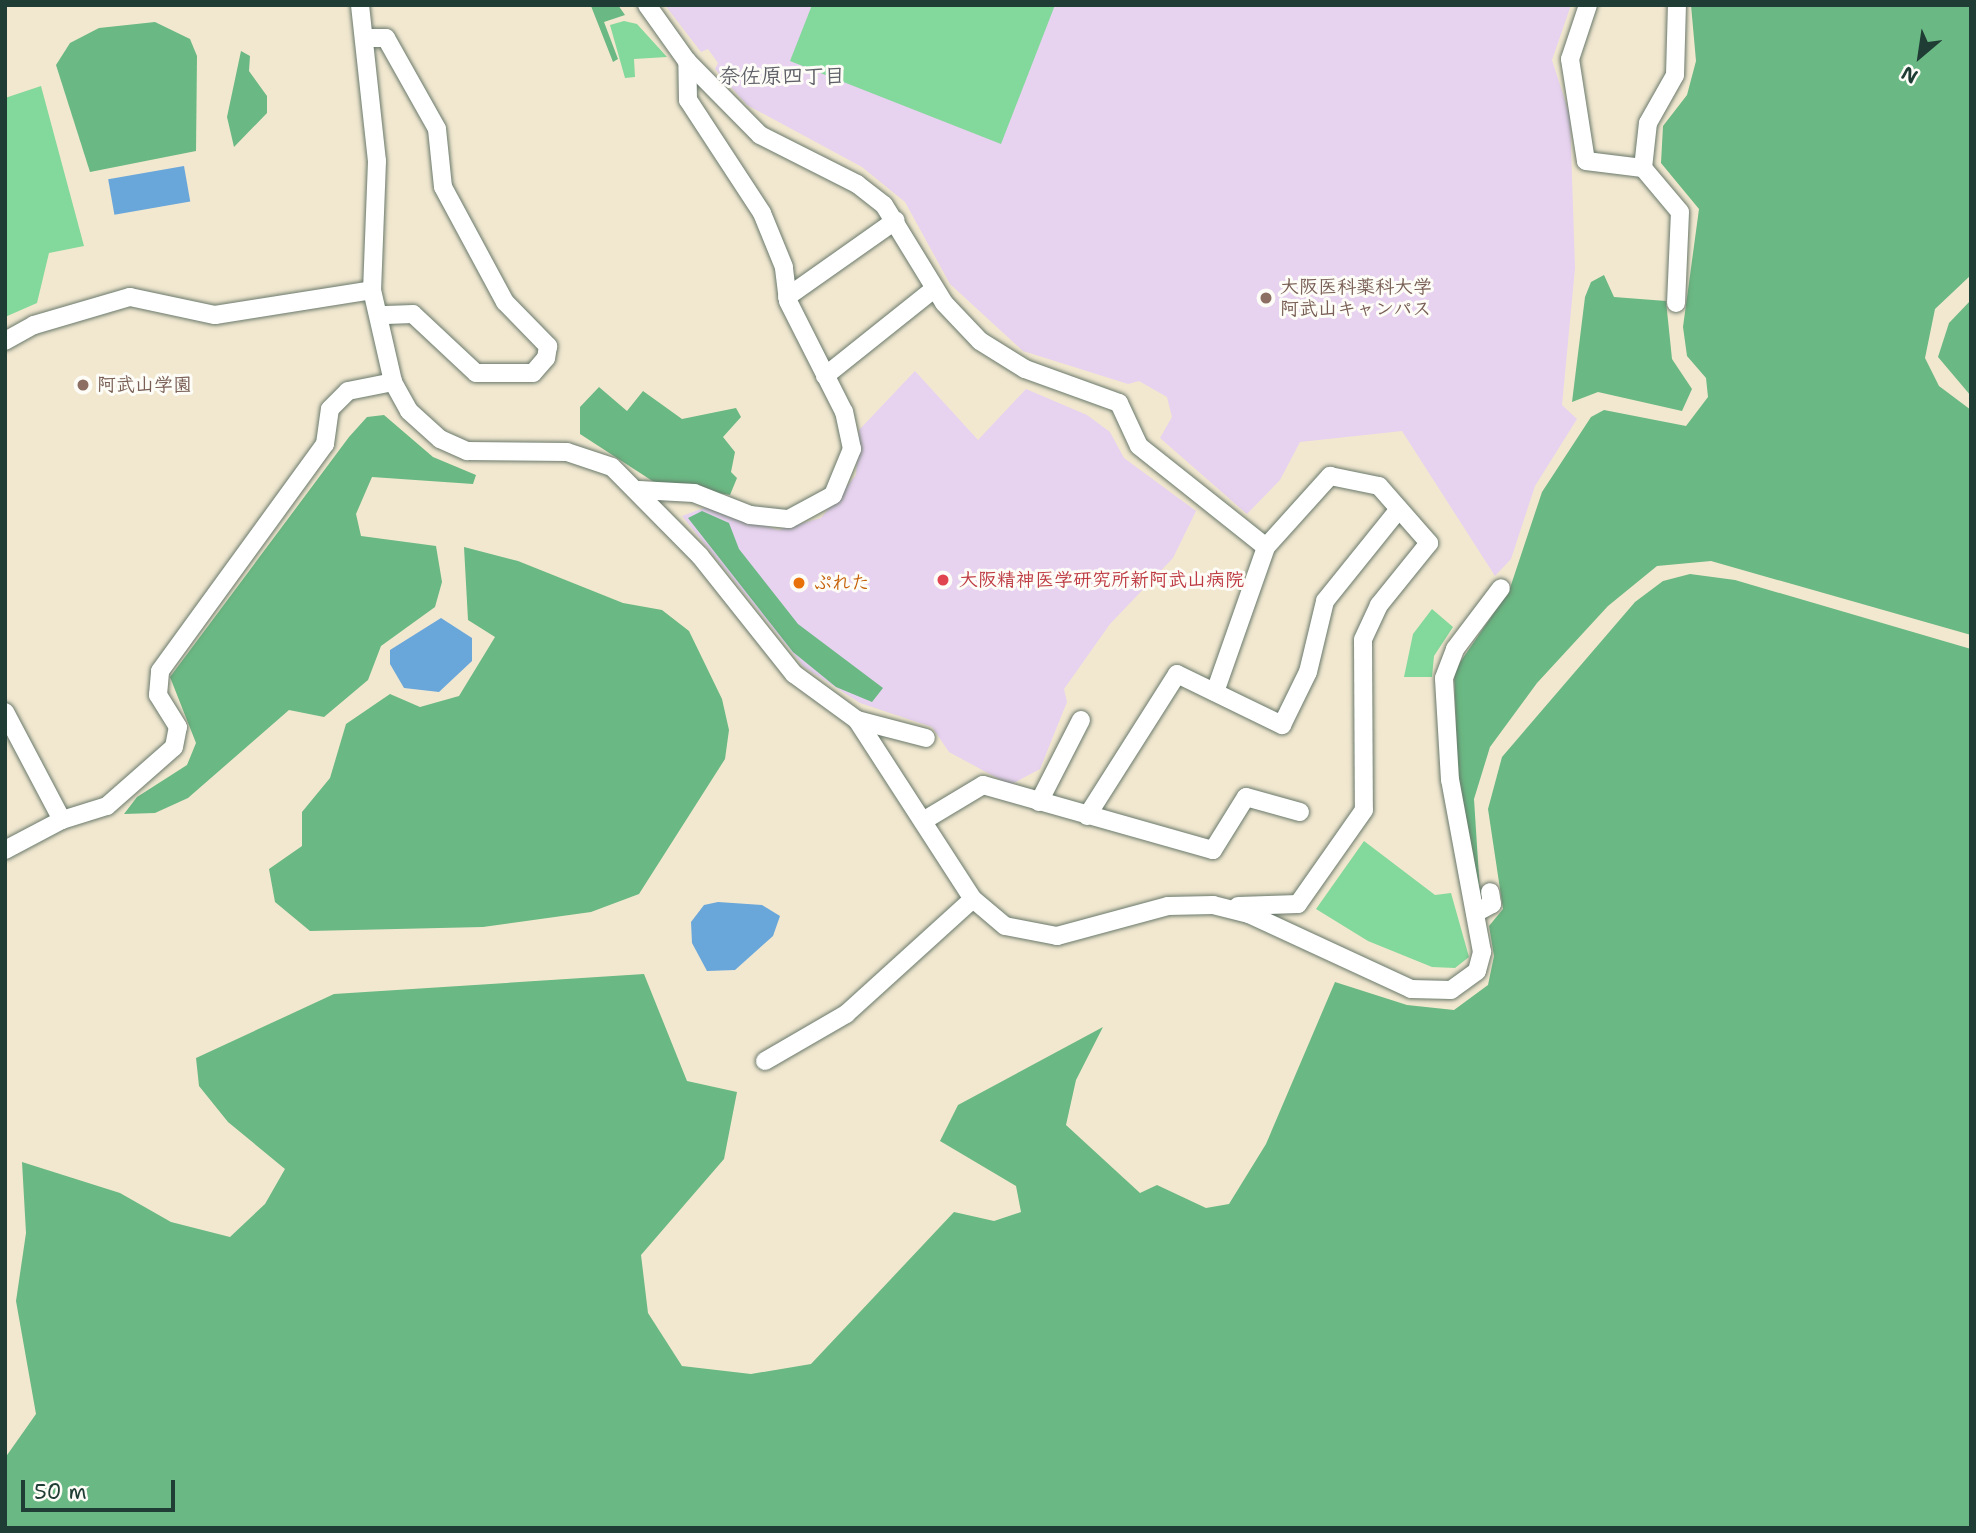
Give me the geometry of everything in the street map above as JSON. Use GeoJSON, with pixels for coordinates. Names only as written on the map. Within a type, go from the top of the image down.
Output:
{"type":"FeatureCollection","features":[{"type":"Feature","properties":{"kind":"street"},"geometry":{"type":"LineString","coordinates":[[360,5],[377,161],[372,290],[393,382],[418,422],[453,446],[481,453],[578,454],[612,467],[639,490],[711,569],[777,657],[858,720],[973,899],[1006,926],[1046,936],[1168,906],[1298,904],[1364,810],[1363,640],[1379,605],[1429,543],[1379,486],[1330,476],[1266,547],[1214,692]]}},
{"type":"Feature","properties":{"kind":"street"},"geometry":{"type":"LineString","coordinates":[[647,5],[687,61],[760,135],[857,184],[896,220],[934,289],[967,330],[1009,361],[1119,403],[1139,446],[1266,547]]}},
{"type":"Feature","properties":{"kind":"street"},"geometry":{"type":"LineString","coordinates":[[1588,5],[1570,59],[1584,113],[1586,161],[1643,168],[1680,212],[1676,303]]}},
{"type":"Feature","properties":{"kind":"street"},"geometry":{"type":"LineString","coordinates":[[1643,168],[1648,123],[1675,75],[1677,5]]}},
{"type":"Feature","properties":{"kind":"street"},"geometry":{"type":"LineString","coordinates":[[363,38],[386,38],[437,129],[443,187],[505,302],[548,346],[546,358],[533,373],[476,373],[413,314],[379,314]]}},
{"type":"Feature","properties":{"kind":"street"},"geometry":{"type":"LineString","coordinates":[[639,490],[705,495],[771,520],[813,511],[841,485],[852,449],[849,424],[787,296],[784,267],[762,213],[688,100],[687,61]]}},
{"type":"Feature","properties":{"kind":"street"},"geometry":{"type":"LineString","coordinates":[[787,296],[896,220]]}},
{"type":"Feature","properties":{"kind":"street"},"geometry":{"type":"LineString","coordinates":[[825,376],[934,289]]}},
{"type":"Feature","properties":{"kind":"street"},"geometry":{"type":"LineString","coordinates":[[5,341],[34,325],[130,297],[215,314],[372,290]]}},
{"type":"Feature","properties":{"kind":"street"},"geometry":{"type":"LineString","coordinates":[[5,850],[62,820],[107,806],[174,747],[178,727],[158,695],[160,671],[325,444],[330,409],[348,391],[393,382]]}},
{"type":"Feature","properties":{"kind":"street"},"geometry":{"type":"LineString","coordinates":[[1087,816],[1177,674],[1282,725],[1308,673],[1325,601],[1399,509]]}},
{"type":"Feature","properties":{"kind":"street"},"geometry":{"type":"LineString","coordinates":[[1224,906],[1382,977],[1432,992],[1451,990],[1477,971],[1482,952],[1477,912],[1458,838],[1444,685],[1451,656],[1502,587]]}},
{"type":"Feature","properties":{"kind":"street"},"geometry":{"type":"LineString","coordinates":[[5,712],[62,820]]}},
{"type":"Feature","properties":{"kind":"street"},"geometry":{"type":"LineString","coordinates":[[858,720],[926,738]]}},
{"type":"Feature","properties":{"kind":"street"},"geometry":{"type":"LineString","coordinates":[[1039,802],[1081,720]]}},
{"type":"Feature","properties":{"kind":"street"},"geometry":{"type":"LineString","coordinates":[[923,821],[983,785],[1213,850],[1246,797],[1300,812]]}},
{"type":"Feature","properties":{"kind":"street"},"geometry":{"type":"LineString","coordinates":[[1477,912],[1492,904],[1490,892]]}},
{"type":"Feature","properties":{"kind":"street"},"geometry":{"type":"LineString","coordinates":[[765,1060],[846,1014],[973,899]]}},
{"type":"Feature","properties":{"kind":"shaded area","name":"大阪医科薬科大学 阿武山キャンパス"},"geometry":{"type":"Polygon","coordinates":[[[665,5],[1571,5],[1552,60],[1570,116],[1575,268],[1562,405],[1577,419],[1535,486],[1511,559],[1495,576],[1402,431],[1300,442],[1280,480],[1247,514],[1160,438],[1172,417],[1167,397],[1139,381],[1128,384],[1023,351],[950,284],[905,202],[862,167],[747,105],[715,69],[718,63],[708,49],[701,52],[665,5]]]}},
{"type":"Feature","properties":{"kind":"shaded area","name":"大阪精神医学研究所新阿武山病院"},"geometry":{"type":"Polygon","coordinates":[[[915,371],[978,440],[1026,389],[1087,415],[1110,432],[1124,458],[1196,511],[1173,558],[1110,624],[1064,689],[1067,702],[1040,769],[1010,785],[949,752],[932,727],[860,703],[804,667],[682,516],[707,507],[778,530],[821,518],[856,475],[859,430],[915,371]]]}},
{"type":"Feature","properties":{"kind":"green space"},"geometry":{"type":"Polygon","coordinates":[[[618,5],[625,15],[604,22],[618,59],[613,62],[591,6],[618,5]]]}},
{"type":"Feature","properties":{"kind":"green space"},"geometry":{"type":"Polygon","coordinates":[[[812,5],[1055,5],[1001,144],[790,61],[812,5]]]}},
{"type":"Feature","properties":{"kind":"green space"},"geometry":{"type":"Polygon","coordinates":[[[1691,5],[1971,5],[1971,275],[1935,309],[1925,358],[1939,386],[1971,410],[1971,635],[1711,561],[1657,566],[1608,606],[1537,683],[1490,747],[1474,799],[1480,893],[1458,782],[1454,671],[1509,591],[1542,492],[1591,417],[1604,410],[1686,426],[1708,397],[1706,378],[1687,356],[1683,327],[1699,209],[1661,163],[1663,126],[1687,95],[1696,61],[1691,5]]]}},
{"type":"Feature","properties":{"kind":"green space"},"geometry":{"type":"Polygon","coordinates":[[[624,21],[637,24],[667,57],[634,59],[635,77],[625,78],[610,25],[624,21]]]}},
{"type":"Feature","properties":{"kind":"green space"},"geometry":{"type":"Polygon","coordinates":[[[155,22],[190,39],[197,56],[196,151],[90,172],[56,65],[70,43],[99,28],[155,22]]]}},
{"type":"Feature","properties":{"kind":"green space"},"geometry":{"type":"Polygon","coordinates":[[[241,51],[250,56],[249,71],[267,96],[267,113],[234,147],[227,117],[241,51]]]}},
{"type":"Feature","properties":{"kind":"green space"},"geometry":{"type":"Polygon","coordinates":[[[41,86],[84,246],[49,253],[37,303],[5,317],[5,98],[41,86]]]}},
{"type":"Feature","properties":{"kind":"green space"},"geometry":{"type":"Polygon","coordinates":[[[1604,275],[1614,297],[1666,301],[1672,359],[1692,389],[1682,411],[1598,392],[1572,402],[1585,297],[1591,282],[1604,275]]]}},
{"type":"Feature","properties":{"kind":"green space"},"geometry":{"type":"Polygon","coordinates":[[[1971,300],[1971,396],[1938,357],[1949,323],[1971,300]]]}},
{"type":"Feature","properties":{"kind":"green space"},"geometry":{"type":"Polygon","coordinates":[[[599,387],[627,411],[643,391],[682,419],[736,408],[741,417],[723,437],[735,452],[731,472],[737,478],[730,495],[654,482],[580,434],[580,407],[599,387]]]}},
{"type":"Feature","properties":{"kind":"green space"},"geometry":{"type":"Polygon","coordinates":[[[384,415],[433,457],[476,475],[473,484],[372,477],[356,514],[361,536],[436,546],[442,582],[435,607],[381,646],[368,680],[324,717],[289,710],[188,798],[155,813],[124,814],[137,797],[187,765],[196,743],[170,677],[349,437],[367,417],[384,415]]]}},
{"type":"Feature","properties":{"kind":"green space"},"geometry":{"type":"Polygon","coordinates":[[[702,511],[729,523],[739,549],[798,624],[883,688],[872,702],[836,687],[793,652],[688,518],[702,511]]]}},
{"type":"Feature","properties":{"kind":"green space"},"geometry":{"type":"Polygon","coordinates":[[[464,547],[518,561],[623,603],[662,610],[689,631],[722,699],[729,730],[725,759],[639,894],[591,912],[483,927],[310,931],[275,902],[269,869],[302,846],[302,812],[330,778],[346,724],[390,694],[420,707],[459,696],[495,637],[468,620],[464,547]]]}},
{"type":"Feature","properties":{"kind":"green space"},"geometry":{"type":"Polygon","coordinates":[[[1690,574],[1735,580],[1971,649],[1971,1528],[5,1528],[5,1458],[36,1414],[16,1301],[26,1233],[22,1162],[120,1193],[171,1222],[230,1237],[265,1204],[285,1169],[228,1122],[199,1086],[196,1058],[334,994],[644,974],[687,1081],[737,1092],[724,1159],[641,1255],[648,1313],[682,1366],[751,1374],[811,1364],[954,1212],[994,1221],[1021,1212],[1016,1186],[940,1141],[958,1105],[1103,1027],[1076,1080],[1066,1125],[1140,1193],[1157,1185],[1206,1208],[1229,1204],[1266,1144],[1335,982],[1407,1005],[1454,1010],[1488,985],[1494,956],[1489,926],[1503,909],[1488,809],[1502,757],[1635,602],[1663,581],[1690,574]]]}},
{"type":"Feature","properties":{"kind":"green space"},"geometry":{"type":"Polygon","coordinates":[[[1432,609],[1453,627],[1434,656],[1432,677],[1404,677],[1413,634],[1432,609]]]}},
{"type":"Feature","properties":{"kind":"green space"},"geometry":{"type":"Polygon","coordinates":[[[1364,841],[1435,895],[1451,893],[1469,957],[1455,968],[1432,967],[1368,941],[1316,909],[1364,841]]]}},
{"type":"Feature","properties":{"kind":"water"},"geometry":{"type":"Polygon","coordinates":[[[184,166],[190,201],[114,215],[108,179],[184,166]]]}},
{"type":"Feature","properties":{"kind":"water"},"geometry":{"type":"Polygon","coordinates":[[[441,618],[472,638],[472,661],[439,692],[404,688],[390,664],[390,650],[441,618]]]}},
{"type":"Feature","properties":{"kind":"water"},"geometry":{"type":"Polygon","coordinates":[[[718,902],[762,905],[780,916],[773,936],[735,970],[707,971],[692,943],[691,922],[704,905],[718,902]]]}},
{"type":"Feature","properties":{"kind":"place","name":"大阪医科薬科大学 阿武山キャンパス"},"geometry":{"type":"Point","coordinates":[1266,298]}},
{"type":"Feature","properties":{"kind":"place","name":"阿武山学園"},"geometry":{"type":"Point","coordinates":[83,385]}},
{"type":"Feature","properties":{"kind":"place","name":"大阪精神医学研究所新阿武山病院"},"geometry":{"type":"Point","coordinates":[943,580]}},
{"type":"Feature","properties":{"kind":"place","name":"ぷれた"},"geometry":{"type":"Point","coordinates":[799,583]}},
{"type":"Feature","properties":{"kind":"district","name":"奈佐原四丁目"},"geometry":{"type":"Point","coordinates":[782,76]}}]}
